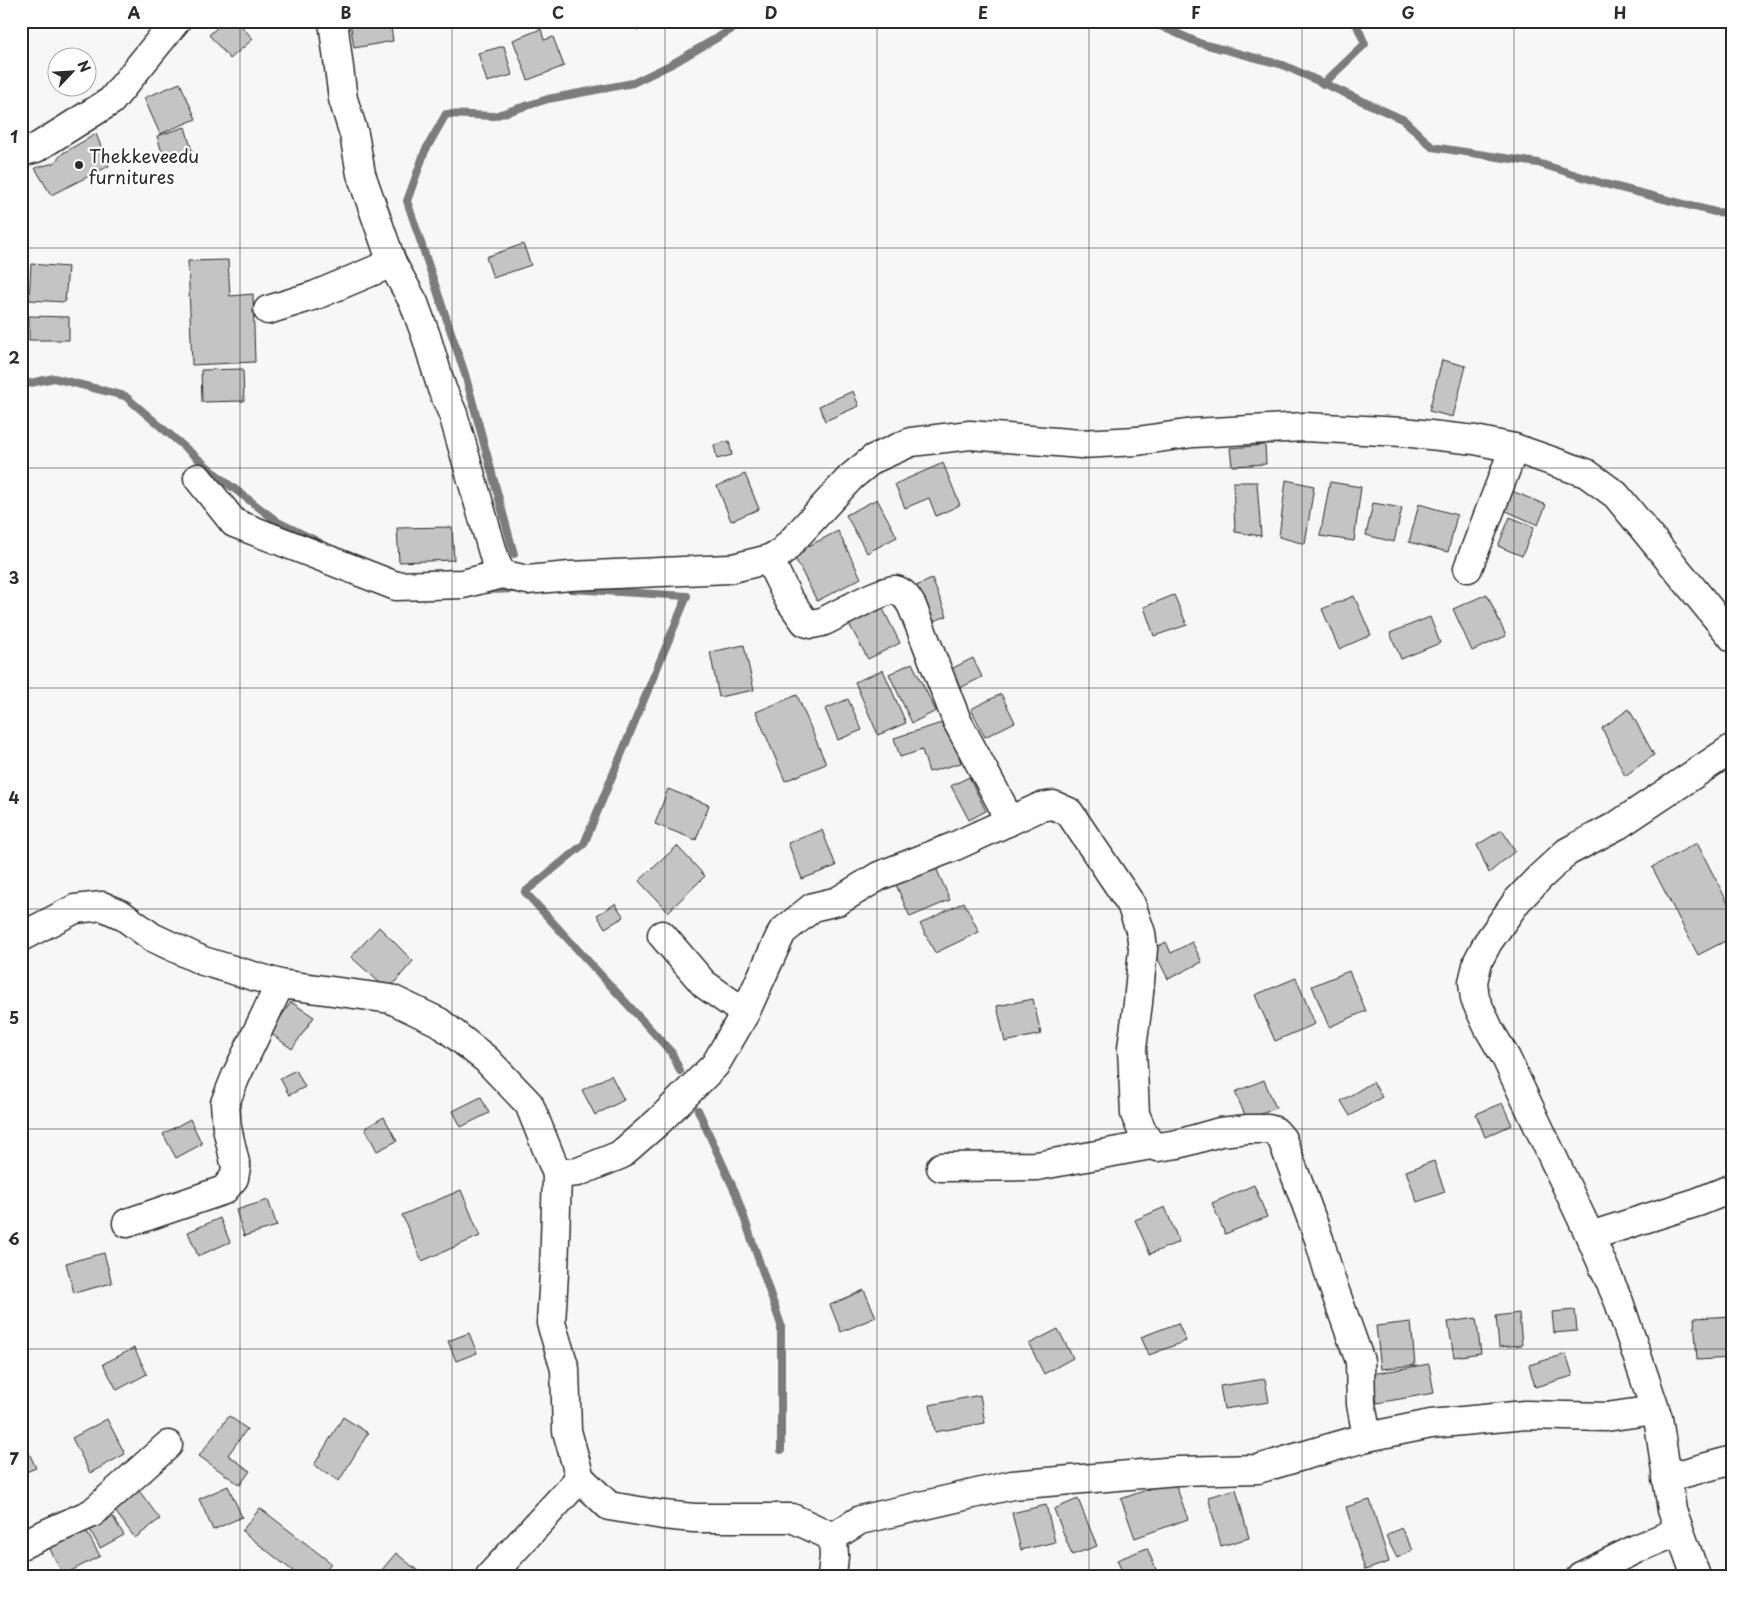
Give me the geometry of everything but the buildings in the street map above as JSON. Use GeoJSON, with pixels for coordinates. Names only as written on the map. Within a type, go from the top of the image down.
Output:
{"type":"FeatureCollection","features":[{"type":"Feature","properties":{"kind":"street"},"geometry":{"type":"LineString","coordinates":[[21,152],[36,148],[111,101],[176,21]]}},
{"type":"Feature","properties":{"kind":"street"},"geometry":{"type":"LineString","coordinates":[[333,21],[343,99],[354,134],[361,174],[392,263],[414,303],[426,336],[442,389],[453,414],[496,563],[502,574]]}},
{"type":"Feature","properties":{"kind":"street"},"geometry":{"type":"LineString","coordinates":[[268,310],[316,295],[392,263]]}},
{"type":"Feature","properties":{"kind":"street"},"geometry":{"type":"LineString","coordinates":[[198,478],[234,523],[396,586],[463,584],[502,574],[527,580],[570,576],[729,569],[769,559],[782,552],[851,477],[873,459],[911,442],[970,435],[1082,444],[1137,441],[1192,433],[1304,427],[1431,435],[1475,440],[1514,448],[1586,473],[1616,495],[1733,638]]}},
{"type":"Feature","properties":{"kind":"street"},"geometry":{"type":"LineString","coordinates":[[1468,568],[1514,448]]}},
{"type":"Feature","properties":{"kind":"street"},"geometry":{"type":"LineString","coordinates":[[769,559],[788,598],[805,622],[812,624],[822,622],[883,592],[894,590],[904,594],[912,606],[957,721],[1001,803],[1008,822]]}},
{"type":"Feature","properties":{"kind":"street"},"geometry":{"type":"LineString","coordinates":[[1696,1576],[1672,1510],[1658,1418],[1619,1302],[1506,1058],[1475,999],[1473,982],[1478,961],[1488,942],[1517,901],[1540,876],[1567,852],[1618,825],[1733,748]]}},
{"type":"Feature","properties":{"kind":"street"},"geometry":{"type":"LineString","coordinates":[[557,1174],[578,1172],[620,1155],[659,1121],[715,1065],[745,1013],[782,932],[813,907],[838,901],[879,876],[953,847],[1040,808],[1053,805],[1069,812],[1131,904],[1141,934],[1143,950],[1132,1048],[1135,1114],[1143,1133],[1151,1145]]}},
{"type":"Feature","properties":{"kind":"street"},"geometry":{"type":"LineString","coordinates":[[21,937],[75,909],[102,906],[122,915],[152,936],[203,961],[280,984],[391,999],[439,1022],[486,1059],[529,1104],[557,1174],[551,1322],[565,1369],[567,1431],[580,1478],[609,1506],[694,1518],[792,1518],[833,1537]]}},
{"type":"Feature","properties":{"kind":"street"},"geometry":{"type":"LineString","coordinates":[[662,935],[704,984],[745,1013]]}},
{"type":"Feature","properties":{"kind":"street"},"geometry":{"type":"LineString","coordinates":[[127,1223],[224,1190],[234,1178],[236,1167],[227,1128],[225,1103],[280,984]]}},
{"type":"Feature","properties":{"kind":"street"},"geometry":{"type":"LineString","coordinates":[[941,1167],[1036,1166],[1151,1145],[1158,1147],[1178,1144],[1220,1132],[1248,1129],[1275,1131],[1282,1139],[1319,1238],[1331,1280],[1360,1361],[1361,1404],[1367,1437]]}},
{"type":"Feature","properties":{"kind":"street"},"geometry":{"type":"LineString","coordinates":[[1590,1236],[1636,1223],[1733,1188]]}},
{"type":"Feature","properties":{"kind":"street"},"geometry":{"type":"LineString","coordinates":[[833,1537],[860,1520],[1012,1485],[1177,1471],[1258,1469],[1367,1437],[1431,1424],[1525,1415],[1606,1417],[1655,1410]]}},
{"type":"Feature","properties":{"kind":"street"},"geometry":{"type":"LineString","coordinates":[[21,1545],[92,1514],[168,1445]]}},
{"type":"Feature","properties":{"kind":"street"},"geometry":{"type":"LineString","coordinates":[[1666,1478],[1733,1460]]}},
{"type":"Feature","properties":{"kind":"street"},"geometry":{"type":"LineString","coordinates":[[490,1576],[580,1478]]}},
{"type":"Feature","properties":{"kind":"street"},"geometry":{"type":"LineString","coordinates":[[1581,1576],[1636,1549],[1679,1531]]}},
{"type":"Feature","properties":{"kind":"street"},"geometry":{"type":"LineString","coordinates":[[832,1576],[833,1537]]}},
{"type":"Feature","properties":{"kind":"waterway"},"geometry":{"type":"LineString","coordinates":[[514,554],[465,374],[407,201],[425,151],[446,114],[494,116],[548,99],[633,83],[672,64],[746,21]]}},
{"type":"Feature","properties":{"kind":"waterway"},"geometry":{"type":"LineString","coordinates":[[1149,21],[1199,43],[1283,65],[1404,120],[1432,147],[1538,163],[1605,184],[1715,212],[1733,213]]}},
{"type":"Feature","properties":{"kind":"waterway"},"geometry":{"type":"LineString","coordinates":[[1323,84],[1365,44],[1355,21]]}},
{"type":"Feature","properties":{"kind":"waterway"},"geometry":{"type":"LineString","coordinates":[[21,385],[54,378],[125,396],[224,481],[278,522],[319,542]]}},
{"type":"Feature","properties":{"kind":"waterway"},"geometry":{"type":"LineString","coordinates":[[489,590],[517,589]]}},
{"type":"Feature","properties":{"kind":"waterway"},"geometry":{"type":"LineString","coordinates":[[571,589],[687,596],[584,844],[525,892],[672,1053],[680,1071]]}},
{"type":"Feature","properties":{"kind":"waterway"},"geometry":{"type":"LineString","coordinates":[[698,1110],[736,1194],[781,1325],[781,1450]]}},
{"type":"Feature","properties":{"kind":"place","name":"Thekkeveedu furnitures"},"geometry":{"type":"Point","coordinates":[79,165]}}]}
